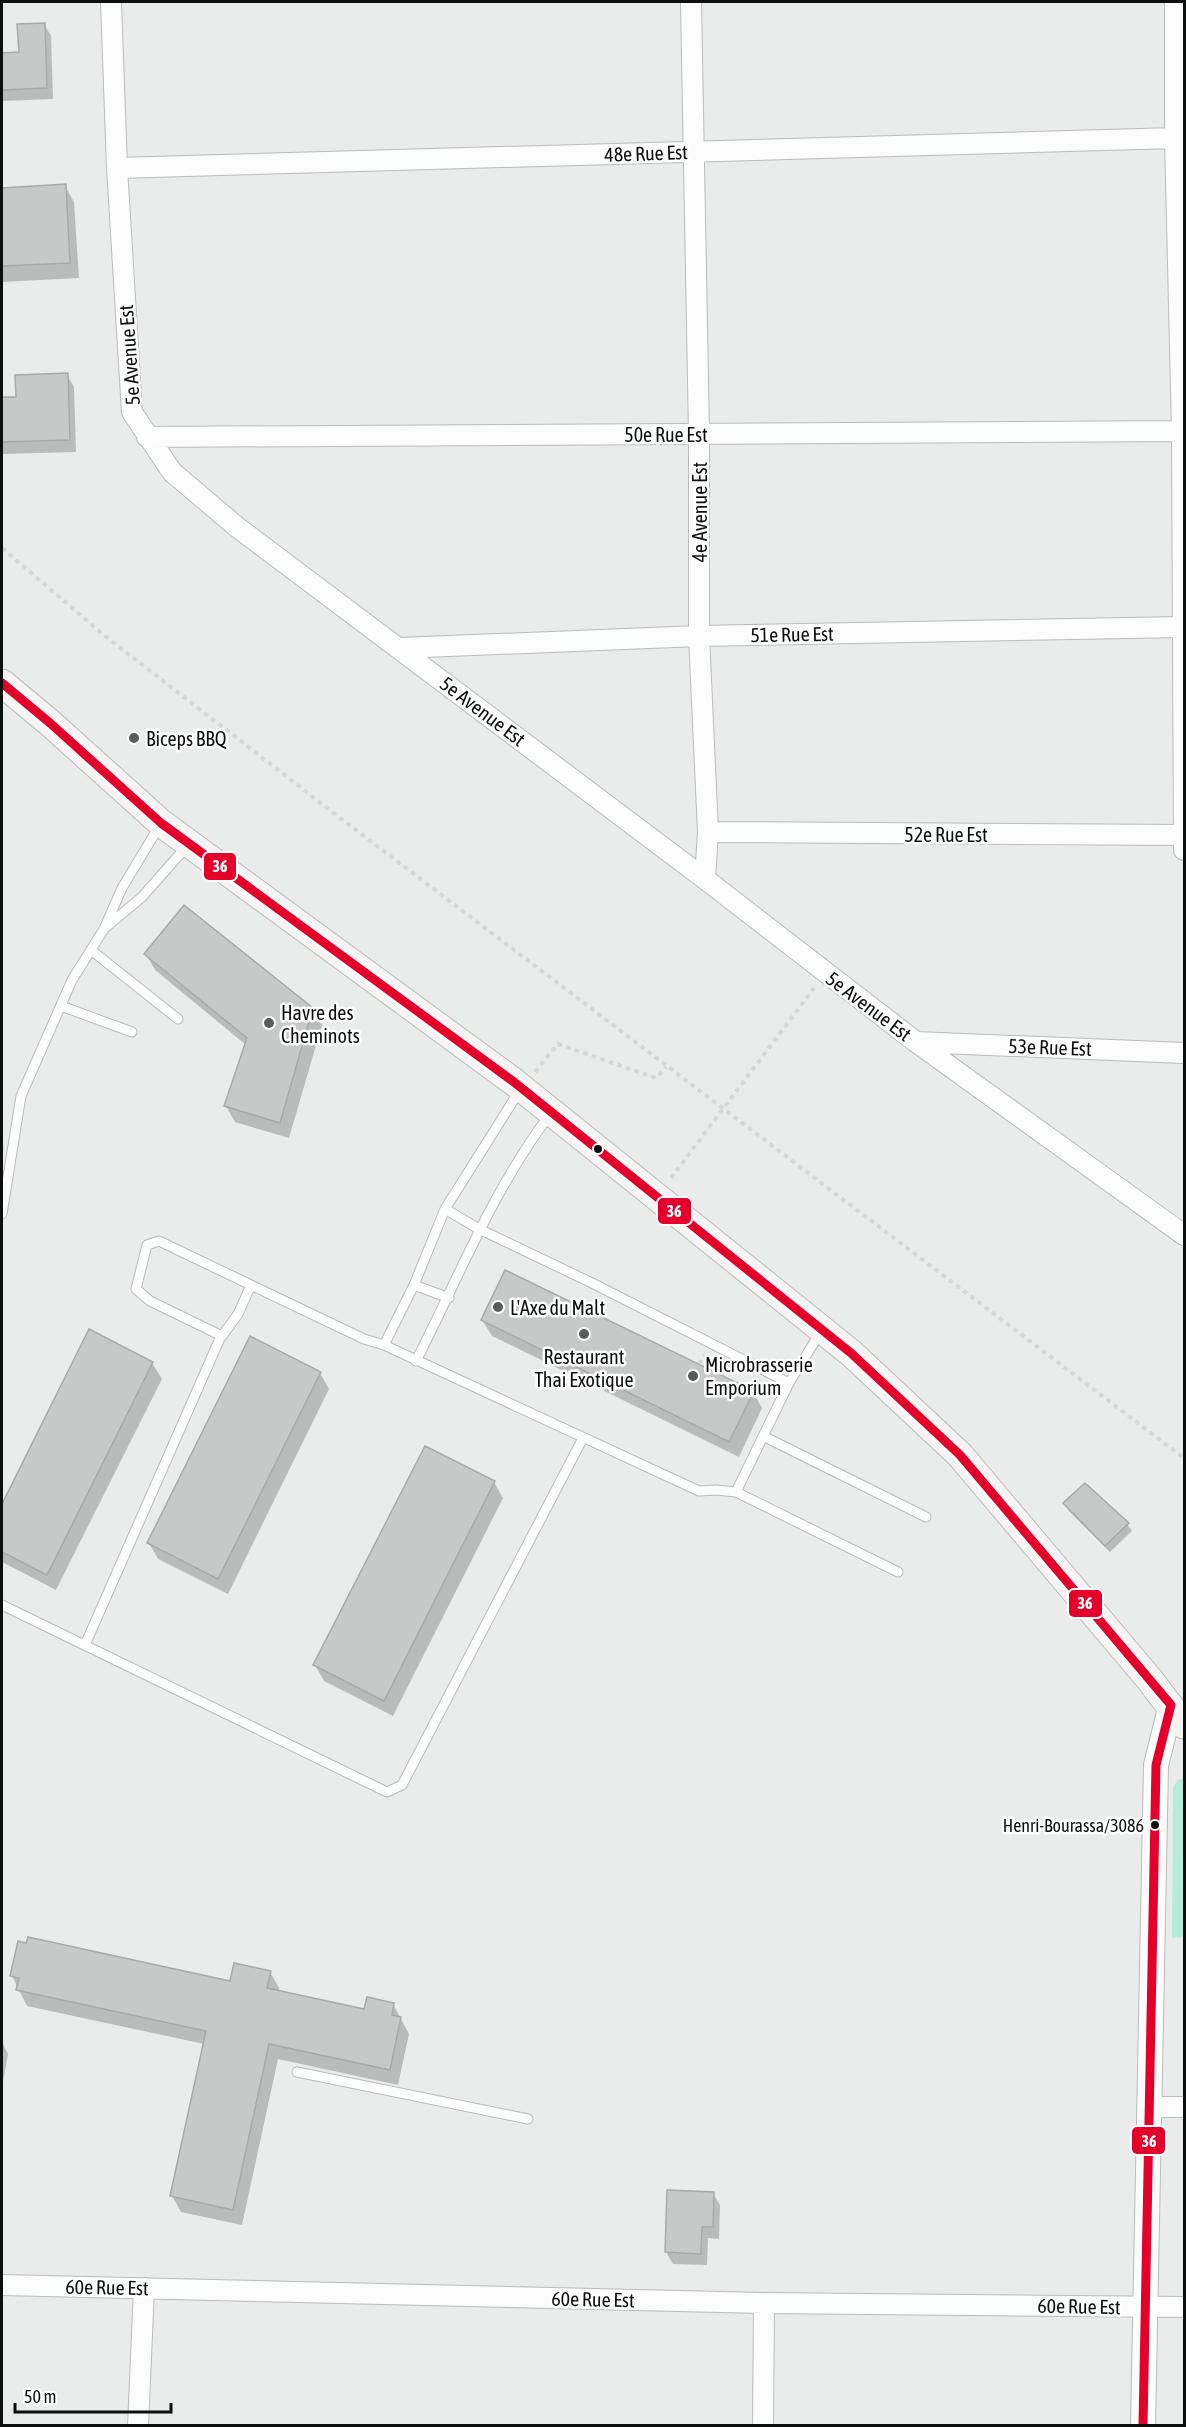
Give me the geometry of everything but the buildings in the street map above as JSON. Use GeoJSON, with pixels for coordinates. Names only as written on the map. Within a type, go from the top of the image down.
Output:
{"type":"FeatureCollection","features":[{"type":"Feature","properties":{"kind":"main road"},"geometry":{"type":"LineString","coordinates":[[2,683],[161,823],[421,1012],[521,1088],[851,1353],[960,1455],[1180,1714]]}},
{"type":"Feature","properties":{"kind":"street","name":"5e Avenue Est"},"geometry":{"type":"LineString","coordinates":[[111,2],[117,168],[132,412],[172,472],[237,527],[705,879],[916,1042],[1185,1235]]}},
{"type":"Feature","properties":{"kind":"street","name":"4e Avenue Est"},"geometry":{"type":"LineString","coordinates":[[691,2],[699,434],[699,636],[708,832],[705,879]]}},
{"type":"Feature","properties":{"kind":"street"},"geometry":{"type":"LineString","coordinates":[[1175,2],[1175,138],[1183,431],[1185,850]]}},
{"type":"Feature","properties":{"kind":"street","name":"48e Rue Est"},"geometry":{"type":"LineString","coordinates":[[117,168],[1175,138]]}},
{"type":"Feature","properties":{"kind":"street","name":"50e Rue Est"},"geometry":{"type":"LineString","coordinates":[[147,437],[1183,431]]}},
{"type":"Feature","properties":{"kind":"street","name":"51e Rue Est"},"geometry":{"type":"LineString","coordinates":[[399,648],[699,636],[1183,627]]}},
{"type":"Feature","properties":{"kind":"street","name":"52e Rue Est"},"geometry":{"type":"LineString","coordinates":[[708,832],[1184,836]]}},
{"type":"Feature","properties":{"kind":"street","name":"53e Rue Est"},"geometry":{"type":"LineString","coordinates":[[916,1042],[1185,1053]]}},
{"type":"Feature","properties":{"kind":"street"},"geometry":{"type":"LineString","coordinates":[[1143,2426],[1156,1765],[1180,1714]]}},
{"type":"Feature","properties":{"kind":"street"},"geometry":{"type":"LineString","coordinates":[[1148,2107],[1185,2107]]}},
{"type":"Feature","properties":{"kind":"street","name":"60e Rue Est"},"geometry":{"type":"LineString","coordinates":[[2,2285],[764,2303],[1185,2307]]}},
{"type":"Feature","properties":{"kind":"street"},"geometry":{"type":"LineString","coordinates":[[138,2426],[144,2288]]}},
{"type":"Feature","properties":{"kind":"street"},"geometry":{"type":"LineString","coordinates":[[764,2303],[764,2426]]}},
{"type":"Feature","properties":{"kind":"lane"},"geometry":{"type":"LineString","coordinates":[[2,1214],[21,1096],[72,980],[104,929],[122,888],[161,823]]}},
{"type":"Feature","properties":{"kind":"lane"},"geometry":{"type":"LineString","coordinates":[[104,929],[142,897],[189,844]]}},
{"type":"Feature","properties":{"kind":"lane"},"geometry":{"type":"LineString","coordinates":[[91,950],[178,1019]]}},
{"type":"Feature","properties":{"kind":"lane"},"geometry":{"type":"LineString","coordinates":[[61,1006],[132,1032]]}},
{"type":"Feature","properties":{"kind":"lane"},"geometry":{"type":"LineString","coordinates":[[384,1346],[414,1285],[445,1209],[521,1088]]}},
{"type":"Feature","properties":{"kind":"lane"},"geometry":{"type":"LineString","coordinates":[[416,1361],[448,1298],[478,1229],[526,1146],[552,1112]]}},
{"type":"Feature","properties":{"kind":"lane"},"geometry":{"type":"LineString","coordinates":[[445,1209],[478,1229],[592,1283],[789,1383]]}},
{"type":"Feature","properties":{"kind":"lane"},"geometry":{"type":"LineString","coordinates":[[221,1336],[150,1301],[136,1289],[147,1245],[159,1241],[364,1339],[384,1346],[699,1491],[736,1492],[898,1572]]}},
{"type":"Feature","properties":{"kind":"lane"},"geometry":{"type":"LineString","coordinates":[[85,1645],[221,1336],[238,1314],[251,1285]]}},
{"type":"Feature","properties":{"kind":"lane"},"geometry":{"type":"LineString","coordinates":[[414,1285],[448,1298]]}},
{"type":"Feature","properties":{"kind":"lane"},"geometry":{"type":"LineString","coordinates":[[736,1492],[789,1383],[822,1330]]}},
{"type":"Feature","properties":{"kind":"lane"},"geometry":{"type":"LineString","coordinates":[[763,1436],[926,1517]]}},
{"type":"Feature","properties":{"kind":"lane"},"geometry":{"type":"LineString","coordinates":[[2,1605],[387,1792],[402,1785],[583,1438]]}},
{"type":"Feature","properties":{"kind":"lane"},"geometry":{"type":"LineString","coordinates":[[297,2072],[528,2119]]}},
{"type":"Feature","properties":{"kind":"path"},"geometry":{"type":"LineString","coordinates":[[2,548],[105,636],[666,1067],[1185,1458]]}},
{"type":"Feature","properties":{"kind":"path"},"geometry":{"type":"LineString","coordinates":[[657,1196],[825,973]]}},
{"type":"Feature","properties":{"kind":"path"},"geometry":{"type":"LineString","coordinates":[[521,1088],[558,1044],[656,1078],[666,1067]]}},
{"type":"Feature","properties":{"kind":"green space"},"geometry":{"type":"Polygon","coordinates":[[[1184,1778],[1184,1937],[1172,1938],[1173,1787],[1178,1780],[1184,1778]]]}},
{"type":"Feature","properties":{"kind":"transit line","name":"36"},"geometry":{"type":"LineString","coordinates":[[2,683],[161,823],[514,1082],[851,1353],[960,1455],[1171,1705],[1156,1765],[1143,2426]]}},
{"type":"Feature","properties":{"kind":"place","name":"Biceps BBQ"},"geometry":{"type":"Point","coordinates":[134,738]}},
{"type":"Feature","properties":{"kind":"place","name":"Havre des Cheminots"},"geometry":{"type":"Point","coordinates":[269,1023]}},
{"type":"Feature","properties":{"kind":"place","name":"L'Axe du Malt"},"geometry":{"type":"Point","coordinates":[498,1307]}},
{"type":"Feature","properties":{"kind":"place","name":"Restaurant Thai Exotique"},"geometry":{"type":"Point","coordinates":[584,1334]}},
{"type":"Feature","properties":{"kind":"place","name":"Microbrasserie Emporium"},"geometry":{"type":"Point","coordinates":[693,1376]}},
{"type":"Feature","properties":{"kind":"place","name":"Henri-Bourassa/3086"},"geometry":{"type":"Point","coordinates":[1155,1825]}}]}
